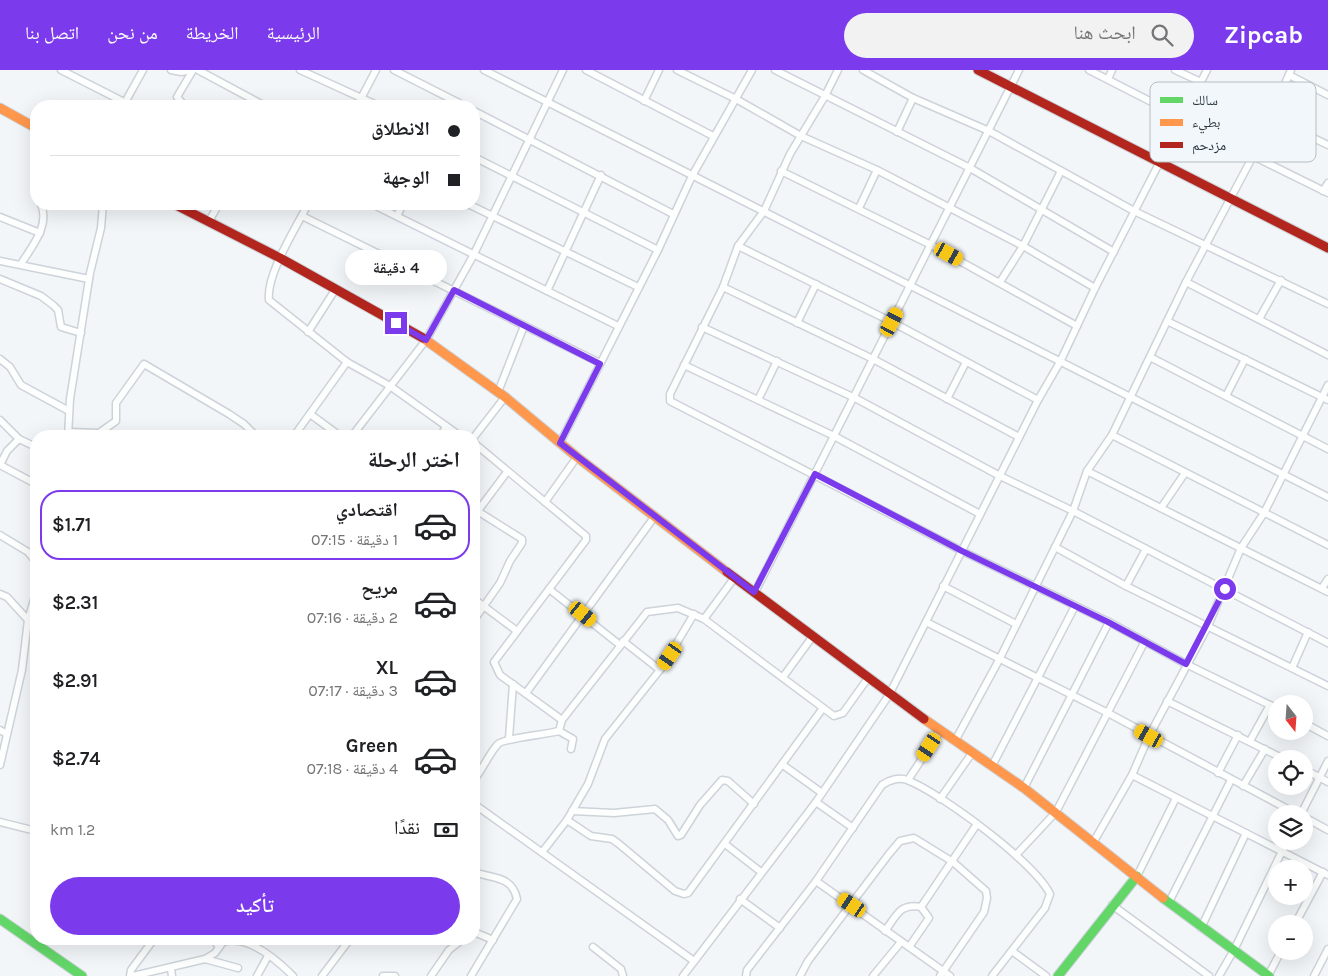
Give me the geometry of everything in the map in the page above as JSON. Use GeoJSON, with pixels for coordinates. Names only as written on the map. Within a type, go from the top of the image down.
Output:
{"type":"FeatureCollection","features":[{"type":"Feature","properties":{"kind":"street"},"geometry":{"type":"LineString","coordinates":[[61,70],[116,100]]}},
{"type":"Feature","properties":{"kind":"street"},"geometry":{"type":"LineString","coordinates":[[125,100],[143,70]]}},
{"type":"Feature","properties":{"kind":"street"},"geometry":{"type":"LineString","coordinates":[[171,70],[181,72],[192,70]]}},
{"type":"Feature","properties":{"kind":"street"},"geometry":{"type":"LineString","coordinates":[[180,100],[177,97],[192,70]]}},
{"type":"Feature","properties":{"kind":"street"},"geometry":{"type":"LineString","coordinates":[[198,70],[254,100]]}},
{"type":"Feature","properties":{"kind":"street"},"geometry":{"type":"LineString","coordinates":[[300,70],[367,100]]}},
{"type":"Feature","properties":{"kind":"street"},"geometry":{"type":"LineString","coordinates":[[360,100],[376,70]]}},
{"type":"Feature","properties":{"kind":"street"},"geometry":{"type":"LineString","coordinates":[[394,70],[448,100]]}},
{"type":"Feature","properties":{"kind":"street"},"geometry":{"type":"LineString","coordinates":[[484,70],[1328,498]]}},
{"type":"Feature","properties":{"kind":"street"},"geometry":{"type":"LineString","coordinates":[[357,430],[426,340],[473,256],[528,138],[563,70]]}},
{"type":"Feature","properties":{"kind":"street"},"geometry":{"type":"LineString","coordinates":[[586,70],[713,136]]}},
{"type":"Feature","properties":{"kind":"street"},"geometry":{"type":"LineString","coordinates":[[644,101],[659,70]]}},
{"type":"Feature","properties":{"kind":"street"},"geometry":{"type":"LineString","coordinates":[[677,70],[736,99],[801,136],[877,170],[1023,246],[1095,288]]}},
{"type":"Feature","properties":{"kind":"street"},"geometry":{"type":"LineString","coordinates":[[560,443],[658,250],[692,176],[752,70]]}},
{"type":"Feature","properties":{"kind":"street"},"geometry":{"type":"LineString","coordinates":[[775,70],[970,168],[1042,208],[1114,252]]}},
{"type":"Feature","properties":{"kind":"street"},"geometry":{"type":"LineString","coordinates":[[838,70],[826,96],[781,171],[764,211],[738,246],[723,287],[670,394],[670,400],[962,551],[1108,622],[1186,664],[1268,704]]}},
{"type":"Feature","properties":{"kind":"street"},"geometry":{"type":"LineString","coordinates":[[863,70],[913,98],[989,131],[1134,211],[1328,304]]}},
{"type":"Feature","properties":{"kind":"street"},"geometry":{"type":"LineString","coordinates":[[978,70],[1150,159]]}},
{"type":"Feature","properties":{"kind":"street"},"geometry":{"type":"LineString","coordinates":[[754,592],[855,398],[1020,70]]}},
{"type":"Feature","properties":{"kind":"street"},"geometry":{"type":"LineString","coordinates":[[1089,70],[1150,101]]}},
{"type":"Feature","properties":{"kind":"street"},"geometry":{"type":"LineString","coordinates":[[1108,79],[1112,70]]}},
{"type":"Feature","properties":{"kind":"street"},"geometry":{"type":"LineString","coordinates":[[1175,70],[1201,82],[1207,70]]}},
{"type":"Feature","properties":{"kind":"street"},"geometry":{"type":"LineString","coordinates":[[1290,72],[1307,82]]}},
{"type":"Feature","properties":{"kind":"street"},"geometry":{"type":"LineString","coordinates":[[1316,88],[1328,95]]}},
{"type":"Feature","properties":{"kind":"street"},"geometry":{"type":"LineString","coordinates":[[897,132],[913,98]]}},
{"type":"Feature","properties":{"kind":"street"},"geometry":{"type":"LineString","coordinates":[[0,108],[30,125]]}},
{"type":"Feature","properties":{"kind":"street"},"geometry":{"type":"LineString","coordinates":[[480,113],[673,214]]}},
{"type":"Feature","properties":{"kind":"street"},"geometry":{"type":"LineString","coordinates":[[1316,139],[1328,145]]}},
{"type":"Feature","properties":{"kind":"street"},"geometry":{"type":"LineString","coordinates":[[480,160],[658,250]]}},
{"type":"Feature","properties":{"kind":"street"},"geometry":{"type":"LineString","coordinates":[[1156,162],[1328,248]]}},
{"type":"Feature","properties":{"kind":"street"},"geometry":{"type":"LineString","coordinates":[[955,742],[999,660],[1073,511],[1086,471],[1112,435],[1186,282],[1251,162]]}},
{"type":"Feature","properties":{"kind":"street"},"geometry":{"type":"LineString","coordinates":[[1266,162],[1326,192],[1328,183]]}},
{"type":"Feature","properties":{"kind":"street"},"geometry":{"type":"LineString","coordinates":[[683,976],[816,802],[889,695],[1038,400],[1060,362],[1134,211],[1160,164]]}},
{"type":"Feature","properties":{"kind":"street"},"geometry":{"type":"LineString","coordinates":[[859,208],[877,170]]}},
{"type":"Feature","properties":{"kind":"street"},"geometry":{"type":"LineString","coordinates":[[781,171],[932,245],[1077,326]]}},
{"type":"Feature","properties":{"kind":"street"},"geometry":{"type":"LineString","coordinates":[[1000,282],[1023,246],[1060,171]]}},
{"type":"Feature","properties":{"kind":"street"},"geometry":{"type":"LineString","coordinates":[[547,291],[567,252],[583,212],[601,175]]}},
{"type":"Feature","properties":{"kind":"street"},"geometry":{"type":"LineString","coordinates":[[21,264],[40,233],[44,218],[42,210]]}},
{"type":"Feature","properties":{"kind":"street"},"geometry":{"type":"LineString","coordinates":[[69,430],[69,411],[89,279],[98,245],[102,210]]}},
{"type":"Feature","properties":{"kind":"street"},"geometry":{"type":"LineString","coordinates":[[187,210],[280,258],[426,340],[501,394],[577,457],[889,695],[1056,812],[1201,928],[1268,976],[1276,960]]}},
{"type":"Feature","properties":{"kind":"street"},"geometry":{"type":"LineString","coordinates":[[210,221],[216,210]]}},
{"type":"Feature","properties":{"kind":"street"},"geometry":{"type":"LineString","coordinates":[[305,210],[280,258],[270,288],[269,300],[347,362],[390,386],[452,430]]}},
{"type":"Feature","properties":{"kind":"street"},"geometry":{"type":"LineString","coordinates":[[384,210],[473,256],[618,326]]}},
{"type":"Feature","properties":{"kind":"street"},"geometry":{"type":"LineString","coordinates":[[397,216],[400,210]]}},
{"type":"Feature","properties":{"kind":"street"},"geometry":{"type":"LineString","coordinates":[[480,210],[638,287]]}},
{"type":"Feature","properties":{"kind":"street"},"geometry":{"type":"LineString","coordinates":[[302,216],[600,364]]}},
{"type":"Feature","properties":{"kind":"street"},"geometry":{"type":"LineString","coordinates":[[0,217],[40,233]]}},
{"type":"Feature","properties":{"kind":"street"},"geometry":{"type":"LineString","coordinates":[[738,246],[892,322],[1038,400]]}},
{"type":"Feature","properties":{"kind":"street"},"geometry":{"type":"LineString","coordinates":[[0,261],[21,264],[46,272],[89,279]]}},
{"type":"Feature","properties":{"kind":"street"},"geometry":{"type":"LineString","coordinates":[[0,279],[41,296],[58,310],[61,327],[81,333]]}},
{"type":"Feature","properties":{"kind":"street"},"geometry":{"type":"LineString","coordinates":[[1259,319],[1281,280]]}},
{"type":"Feature","properties":{"kind":"street"},"geometry":{"type":"LineString","coordinates":[[1186,282],[1328,355]]}},
{"type":"Feature","properties":{"kind":"street"},"geometry":{"type":"LineString","coordinates":[[798,323],[816,284]]}},
{"type":"Feature","properties":{"kind":"street"},"geometry":{"type":"LineString","coordinates":[[723,287],[874,359],[1020,437]]}},
{"type":"Feature","properties":{"kind":"street"},"geometry":{"type":"LineString","coordinates":[[308,332],[335,290]]}},
{"type":"Feature","properties":{"kind":"street"},"geometry":{"type":"LineString","coordinates":[[1167,321],[1325,399]]}},
{"type":"Feature","properties":{"kind":"street"},"geometry":{"type":"LineString","coordinates":[[478,430],[501,394],[524,326]]}},
{"type":"Feature","properties":{"kind":"street"},"geometry":{"type":"LineString","coordinates":[[702,327],[778,360],[855,398],[1000,476],[1073,511],[1328,643]]}},
{"type":"Feature","properties":{"kind":"street"},"geometry":{"type":"LineString","coordinates":[[1150,357],[1328,449]]}},
{"type":"Feature","properties":{"kind":"street"},"geometry":{"type":"LineString","coordinates":[[1226,396],[1245,359]]}},
{"type":"Feature","properties":{"kind":"street"},"geometry":{"type":"LineString","coordinates":[[0,360],[10,367],[21,385],[69,411]]}},
{"type":"Feature","properties":{"kind":"street"},"geometry":{"type":"LineString","coordinates":[[758,400],[778,360]]}},
{"type":"Feature","properties":{"kind":"street"},"geometry":{"type":"LineString","coordinates":[[298,430],[347,362]]}},
{"type":"Feature","properties":{"kind":"street"},"geometry":{"type":"LineString","coordinates":[[947,399],[966,362]]}},
{"type":"Feature","properties":{"kind":"street"},"geometry":{"type":"LineString","coordinates":[[104,430],[116,422],[116,403],[144,364],[230,414],[250,430]]}},
{"type":"Feature","properties":{"kind":"street"},"geometry":{"type":"LineString","coordinates":[[684,366],[834,436],[980,514]]}},
{"type":"Feature","properties":{"kind":"street"},"geometry":{"type":"LineString","coordinates":[[1093,843],[1132,775],[1149,736],[1208,626],[1241,548],[1264,513],[1303,436],[1325,399],[1328,386]]}},
{"type":"Feature","properties":{"kind":"street"},"geometry":{"type":"LineString","coordinates":[[310,414],[332,430]]}},
{"type":"Feature","properties":{"kind":"street"},"geometry":{"type":"LineString","coordinates":[[0,420],[19,439],[30,444]]}},
{"type":"Feature","properties":{"kind":"street"},"geometry":{"type":"LineString","coordinates":[[444,430],[446,426]]}},
{"type":"Feature","properties":{"kind":"street"},"geometry":{"type":"LineString","coordinates":[[1112,435],[1328,545]]}},
{"type":"Feature","properties":{"kind":"street"},"geometry":{"type":"LineString","coordinates":[[19,439],[7,451],[0,465],[30,481]]}},
{"type":"Feature","properties":{"kind":"street"},"geometry":{"type":"LineString","coordinates":[[480,448],[586,536],[586,540],[494,662],[500,675],[562,720]]}},
{"type":"Feature","properties":{"kind":"street"},"geometry":{"type":"LineString","coordinates":[[545,502],[577,457]]}},
{"type":"Feature","properties":{"kind":"street"},"geometry":{"type":"LineString","coordinates":[[1086,471],[1325,590],[1328,579]]}},
{"type":"Feature","properties":{"kind":"street"},"geometry":{"type":"LineString","coordinates":[[480,508],[507,472]]}},
{"type":"Feature","properties":{"kind":"street"},"geometry":{"type":"LineString","coordinates":[[1160,508],[1185,473]]}},
{"type":"Feature","properties":{"kind":"street"},"geometry":{"type":"LineString","coordinates":[[480,515],[522,539],[522,543],[510,561],[500,582],[480,612]]}},
{"type":"Feature","properties":{"kind":"street"},"geometry":{"type":"LineString","coordinates":[[526,693],[655,516]]}},
{"type":"Feature","properties":{"kind":"street"},"geometry":{"type":"LineString","coordinates":[[0,535],[30,554]]}},
{"type":"Feature","properties":{"kind":"street"},"geometry":{"type":"LineString","coordinates":[[1055,547],[1126,586],[1328,686]]}},
{"type":"Feature","properties":{"kind":"street"},"geometry":{"type":"LineString","coordinates":[[1126,586],[1146,549]]}},
{"type":"Feature","properties":{"kind":"street"},"geometry":{"type":"LineString","coordinates":[[704,619],[735,577]]}},
{"type":"Feature","properties":{"kind":"street"},"geometry":{"type":"LineString","coordinates":[[943,586],[1016,624]]}},
{"type":"Feature","properties":{"kind":"street"},"geometry":{"type":"LineString","coordinates":[[549,589],[660,670]]}},
{"type":"Feature","properties":{"kind":"street"},"geometry":{"type":"LineString","coordinates":[[0,594],[7,597],[28,620]]}},
{"type":"Feature","properties":{"kind":"street"},"geometry":{"type":"LineString","coordinates":[[480,604],[517,631]]}},
{"type":"Feature","properties":{"kind":"street"},"geometry":{"type":"LineString","coordinates":[[992,766],[1075,606]]}},
{"type":"Feature","properties":{"kind":"street"},"geometry":{"type":"LineString","coordinates":[[559,731],[562,720],[647,612],[652,610],[678,608],[704,619],[834,716],[839,716],[868,678]]}},
{"type":"Feature","properties":{"kind":"street"},"geometry":{"type":"LineString","coordinates":[[0,765],[22,670],[30,613]]}},
{"type":"Feature","properties":{"kind":"street"},"geometry":{"type":"LineString","coordinates":[[542,851],[567,820],[588,784],[605,740],[660,670],[677,645],[694,614]]}},
{"type":"Feature","properties":{"kind":"street"},"geometry":{"type":"LineString","coordinates":[[926,622],[1108,713],[1280,805]]}},
{"type":"Feature","properties":{"kind":"street"},"geometry":{"type":"LineString","coordinates":[[1024,788],[1108,622]]}},
{"type":"Feature","properties":{"kind":"street"},"geometry":{"type":"LineString","coordinates":[[1292,668],[1308,632]]}},
{"type":"Feature","properties":{"kind":"street"},"geometry":{"type":"LineString","coordinates":[[783,677],[813,636]]}},
{"type":"Feature","properties":{"kind":"street"},"geometry":{"type":"LineString","coordinates":[[1016,855],[1056,812],[1144,642]]}},
{"type":"Feature","properties":{"kind":"street"},"geometry":{"type":"LineString","coordinates":[[509,738],[513,684]]}},
{"type":"Feature","properties":{"kind":"street"},"geometry":{"type":"LineString","coordinates":[[1167,701],[1268,751]]}},
{"type":"Feature","properties":{"kind":"street"},"geometry":{"type":"LineString","coordinates":[[567,820],[591,836],[612,839],[675,891],[684,894],[691,889],[725,844],[823,708]]}},
{"type":"Feature","properties":{"kind":"street"},"geometry":{"type":"LineString","coordinates":[[1250,741],[1268,714]]}},
{"type":"Feature","properties":{"kind":"street"},"geometry":{"type":"LineString","coordinates":[[1313,728],[1328,736]]}},
{"type":"Feature","properties":{"kind":"street"},"geometry":{"type":"LineString","coordinates":[[0,730],[7,734]]}},
{"type":"Feature","properties":{"kind":"street"},"geometry":{"type":"LineString","coordinates":[[908,780],[940,730]]}},
{"type":"Feature","properties":{"kind":"street"},"geometry":{"type":"LineString","coordinates":[[480,773],[497,744],[509,738],[533,738],[559,731],[573,739],[571,749]]}},
{"type":"Feature","properties":{"kind":"street"},"geometry":{"type":"LineString","coordinates":[[1218,773],[1238,735]]}},
{"type":"Feature","properties":{"kind":"street"},"geometry":{"type":"LineString","coordinates":[[1243,786],[1265,749]]}},
{"type":"Feature","properties":{"kind":"street"},"geometry":{"type":"LineString","coordinates":[[940,799],[972,753]]}},
{"type":"Feature","properties":{"kind":"street"},"geometry":{"type":"LineString","coordinates":[[1306,805],[1328,761]]}},
{"type":"Feature","properties":{"kind":"street"},"geometry":{"type":"LineString","coordinates":[[783,765],[822,793]]}},
{"type":"Feature","properties":{"kind":"street"},"geometry":{"type":"LineString","coordinates":[[1313,774],[1328,782]]}},
{"type":"Feature","properties":{"kind":"street"},"geometry":{"type":"LineString","coordinates":[[1132,775],[1325,873],[1300,915]]}},
{"type":"Feature","properties":{"kind":"street"},"geometry":{"type":"LineString","coordinates":[[746,976],[747,970],[816,881],[882,785],[896,779],[908,780],[977,824],[1016,855],[1050,894],[1049,903],[992,976]]}},
{"type":"Feature","properties":{"kind":"street"},"geometry":{"type":"LineString","coordinates":[[572,811],[614,813],[654,809],[668,820],[678,836],[681,835],[704,799],[722,780],[728,781],[754,804]]}},
{"type":"Feature","properties":{"kind":"street"},"geometry":{"type":"LineString","coordinates":[[1169,902],[1231,780]]}},
{"type":"Feature","properties":{"kind":"street"},"geometry":{"type":"LineString","coordinates":[[1058,976],[1112,905],[1137,876],[1176,798]]}},
{"type":"Feature","properties":{"kind":"street"},"geometry":{"type":"LineString","coordinates":[[816,802],[853,828]]}},
{"type":"Feature","properties":{"kind":"street"},"geometry":{"type":"LineString","coordinates":[[480,808],[694,961]]}},
{"type":"Feature","properties":{"kind":"street"},"geometry":{"type":"LineString","coordinates":[[0,822],[30,830]]}},
{"type":"Feature","properties":{"kind":"street"},"geometry":{"type":"LineString","coordinates":[[1313,822],[1328,830]]}},
{"type":"Feature","properties":{"kind":"street"},"geometry":{"type":"LineString","coordinates":[[921,907],[977,824]]}},
{"type":"Feature","properties":{"kind":"street"},"geometry":{"type":"LineString","coordinates":[[1201,928],[1246,833]]}},
{"type":"Feature","properties":{"kind":"street"},"geometry":{"type":"LineString","coordinates":[[800,976],[808,961],[889,854],[904,839],[914,838],[953,862],[984,887],[987,903],[984,912],[942,974]]}},
{"type":"Feature","properties":{"kind":"street"},"geometry":{"type":"LineString","coordinates":[[725,844],[761,872]]}},
{"type":"Feature","properties":{"kind":"street"},"geometry":{"type":"LineString","coordinates":[[1219,976],[1234,950],[1282,851]]}},
{"type":"Feature","properties":{"kind":"street"},"geometry":{"type":"LineString","coordinates":[[471,976],[517,898],[514,888],[505,880],[480,874]]}},
{"type":"Feature","properties":{"kind":"street"},"geometry":{"type":"LineString","coordinates":[[816,881],[909,947],[942,974],[950,976]]}},
{"type":"Feature","properties":{"kind":"street"},"geometry":{"type":"LineString","coordinates":[[740,900],[780,928]]}},
{"type":"Feature","properties":{"kind":"street"},"geometry":{"type":"LineString","coordinates":[[885,931],[903,907],[910,905],[921,907],[928,918],[909,947]]}},
{"type":"Feature","properties":{"kind":"street"},"geometry":{"type":"LineString","coordinates":[[1112,905],[1209,976]]}},
{"type":"Feature","properties":{"kind":"street"},"geometry":{"type":"LineString","coordinates":[[0,919],[30,936]]}},
{"type":"Feature","properties":{"kind":"street"},"geometry":{"type":"LineString","coordinates":[[480,935],[492,940]]}},
{"type":"Feature","properties":{"kind":"street"},"geometry":{"type":"LineString","coordinates":[[873,976],[901,942]]}},
{"type":"Feature","properties":{"kind":"street"},"geometry":{"type":"LineString","coordinates":[[43,945],[82,976]]}},
{"type":"Feature","properties":{"kind":"street"},"geometry":{"type":"LineString","coordinates":[[150,945],[131,970],[131,976],[138,973],[172,972],[205,959],[215,953],[219,947]]}},
{"type":"Feature","properties":{"kind":"street"},"geometry":{"type":"LineString","coordinates":[[248,945],[268,956],[293,976]]}},
{"type":"Feature","properties":{"kind":"street"},"geometry":{"type":"LineString","coordinates":[[322,976],[345,945]]}},
{"type":"Feature","properties":{"kind":"street"},"geometry":{"type":"LineString","coordinates":[[431,976],[449,950],[455,945]]}},
{"type":"Feature","properties":{"kind":"street"},"geometry":{"type":"LineString","coordinates":[[593,947],[621,969],[623,976]]}},
{"type":"Feature","properties":{"kind":"street"},"geometry":{"type":"LineString","coordinates":[[1314,976],[1328,949]]}},
{"type":"Feature","properties":{"kind":"street"},"geometry":{"type":"LineString","coordinates":[[1012,951],[1046,976]]}},
{"type":"Feature","properties":{"kind":"street"},"geometry":{"type":"LineString","coordinates":[[257,976],[268,956]]}},
{"type":"Feature","properties":{"kind":"street"},"geometry":{"type":"LineString","coordinates":[[205,959],[238,968]]}},
{"type":"Feature","properties":{"kind":"street"},"geometry":{"type":"LineString","coordinates":[[383,976],[395,976]]}},
{"type":"Feature","properties":{"kind":"traffic: fast"},"geometry":{"type":"LineString","coordinates":[[1058,976],[1137,876]]}},
{"type":"Feature","properties":{"kind":"traffic: fast"},"geometry":{"type":"LineString","coordinates":[[1163,898],[1269,976]]}},
{"type":"Feature","properties":{"kind":"traffic: fast"},"geometry":{"type":"LineString","coordinates":[[0,919],[30,940]]}},
{"type":"Feature","properties":{"kind":"traffic: fast"},"geometry":{"type":"LineString","coordinates":[[37,945],[82,976]]}},
{"type":"Feature","properties":{"kind":"traffic: slow"},"geometry":{"type":"LineString","coordinates":[[0,108],[30,125]]}},
{"type":"Feature","properties":{"kind":"traffic: slow"},"geometry":{"type":"LineString","coordinates":[[423,338],[505,397],[577,457],[727,572]]}},
{"type":"Feature","properties":{"kind":"traffic: slow"},"geometry":{"type":"LineString","coordinates":[[924,719],[1024,788],[1163,898]]}},
{"type":"Feature","properties":{"kind":"traffic: jam"},"geometry":{"type":"LineString","coordinates":[[978,70],[1150,157]]}},
{"type":"Feature","properties":{"kind":"traffic: jam"},"geometry":{"type":"LineString","coordinates":[[1159,162],[1328,248]]}},
{"type":"Feature","properties":{"kind":"traffic: jam"},"geometry":{"type":"LineString","coordinates":[[186,210],[280,258],[423,338]]}},
{"type":"Feature","properties":{"kind":"traffic: jam"},"geometry":{"type":"LineString","coordinates":[[727,572],[924,719]]}},
{"type":"Feature","properties":{"kind":"route"},"geometry":{"type":"LineString","coordinates":[[396,323],[426,340],[454,290],[600,364],[560,443],[754,592],[815,474],[962,551],[1108,622],[1186,664],[1208,626],[1225,589]]}}]}
